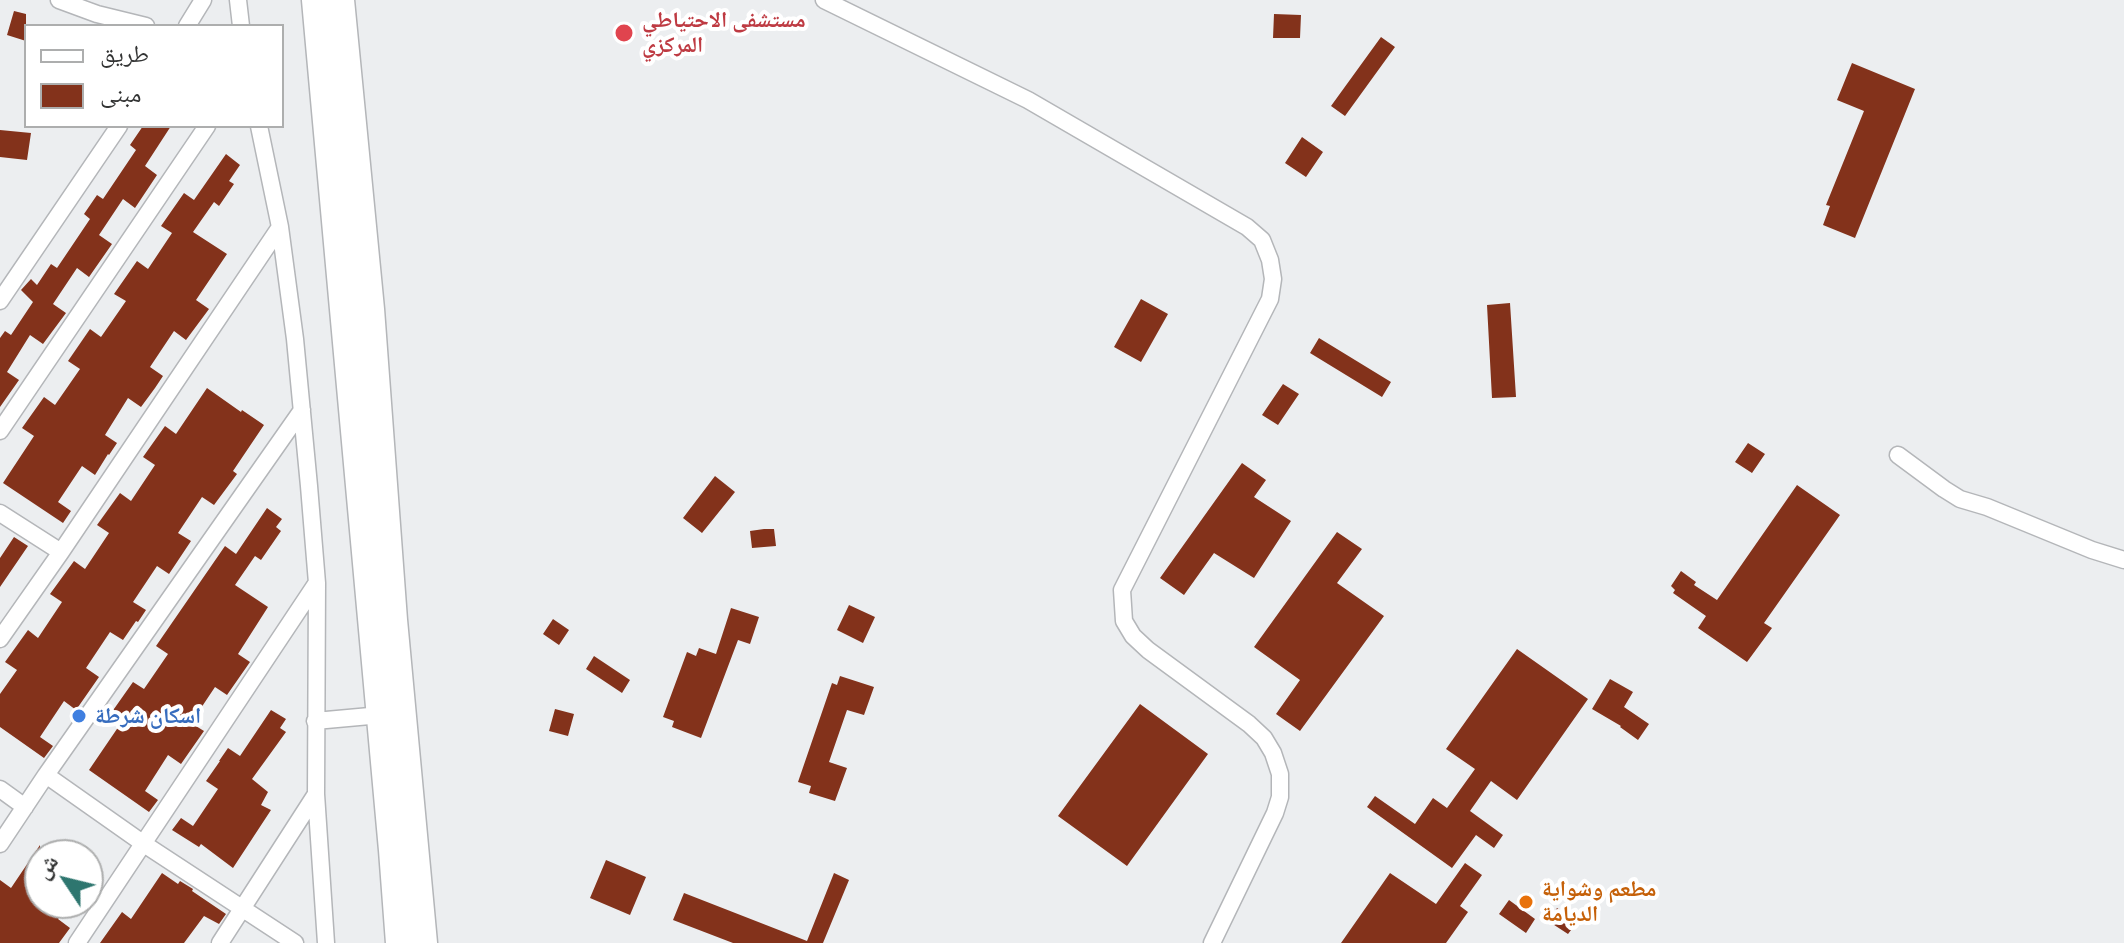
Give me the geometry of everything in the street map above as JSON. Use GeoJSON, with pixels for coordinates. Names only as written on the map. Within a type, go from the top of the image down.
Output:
{"type":"FeatureCollection","features":[{"type":"Feature","properties":{"kind":"highway"},"geometry":{"type":"LineString","coordinates":[[316,0],[400,943]]}},
{"type":"Feature","properties":{"kind":"highway"},"geometry":{"type":"LineString","coordinates":[[340,0],[370,309],[393,620],[423,943]]}},
{"type":"Feature","properties":{"kind":"street"},"geometry":{"type":"LineString","coordinates":[[188,24],[203,0]]}},
{"type":"Feature","properties":{"kind":"street"},"geometry":{"type":"LineString","coordinates":[[238,0],[241,24]]}},
{"type":"Feature","properties":{"kind":"street"},"geometry":{"type":"LineString","coordinates":[[824,0],[1028,100],[1247,227],[1262,240],[1273,279],[1270,299],[1122,590],[1124,621],[1133,636],[1264,738],[1280,774],[1280,797],[1275,813],[1212,943]]}},
{"type":"Feature","properties":{"kind":"street"},"geometry":{"type":"LineString","coordinates":[[70,2],[97,14],[138,24]]}},
{"type":"Feature","properties":{"kind":"street"},"geometry":{"type":"LineString","coordinates":[[0,301],[7,276],[118,128]]}},
{"type":"Feature","properties":{"kind":"street"},"geometry":{"type":"LineString","coordinates":[[0,431],[206,128]]}},
{"type":"Feature","properties":{"kind":"street"},"geometry":{"type":"LineString","coordinates":[[259,128],[280,227],[295,339],[317,583],[316,794],[326,943]]}},
{"type":"Feature","properties":{"kind":"street"},"geometry":{"type":"LineString","coordinates":[[0,639],[280,227]]}},
{"type":"Feature","properties":{"kind":"street"},"geometry":{"type":"LineString","coordinates":[[0,844],[302,410]]}},
{"type":"Feature","properties":{"kind":"street"},"geometry":{"type":"LineString","coordinates":[[1898,455],[1960,499],[2124,560]]}},
{"type":"Feature","properties":{"kind":"street"},"geometry":{"type":"LineString","coordinates":[[0,513],[61,552]]}},
{"type":"Feature","properties":{"kind":"street"},"geometry":{"type":"LineString","coordinates":[[77,943],[317,583]]}},
{"type":"Feature","properties":{"kind":"street"},"geometry":{"type":"LineString","coordinates":[[315,721],[381,715]]}},
{"type":"Feature","properties":{"kind":"street"},"geometry":{"type":"LineString","coordinates":[[46,775],[295,943]]}},
{"type":"Feature","properties":{"kind":"street"},"geometry":{"type":"LineString","coordinates":[[0,789],[25,807]]}},
{"type":"Feature","properties":{"kind":"street"},"geometry":{"type":"LineString","coordinates":[[220,943],[316,794]]}},
{"type":"Feature","properties":{"kind":"building"},"geometry":{"type":"Polygon","coordinates":[[[14,11],[26,14],[24,40],[7,35],[14,11]]]}},
{"type":"Feature","properties":{"kind":"building"},"geometry":{"type":"Polygon","coordinates":[[[1274,14],[1301,15],[1300,38],[1273,38],[1274,14]]]}},
{"type":"Feature","properties":{"kind":"building"},"geometry":{"type":"Polygon","coordinates":[[[1381,37],[1395,47],[1345,116],[1331,106],[1381,37]]]}},
{"type":"Feature","properties":{"kind":"building"},"geometry":{"type":"Polygon","coordinates":[[[1852,63],[1915,89],[1855,238],[1823,225],[1830,206],[1826,205],[1864,111],[1837,100],[1852,63]]]}},
{"type":"Feature","properties":{"kind":"building"},"geometry":{"type":"Polygon","coordinates":[[[142,128],[170,128],[145,166],[157,175],[135,208],[123,199],[99,235],[112,244],[89,277],[77,268],[53,304],[66,313],[43,344],[30,335],[7,372],[19,380],[0,407],[0,338],[5,331],[11,335],[33,302],[21,290],[31,279],[37,285],[51,264],[57,268],[90,219],[84,214],[97,195],[103,199],[136,150],[130,145],[142,128]]]}},
{"type":"Feature","properties":{"kind":"building"},"geometry":{"type":"Polygon","coordinates":[[[0,130],[31,133],[27,160],[0,157],[0,130]]]}},
{"type":"Feature","properties":{"kind":"building"},"geometry":{"type":"Polygon","coordinates":[[[1302,137],[1323,152],[1306,177],[1285,163],[1302,137]]]}},
{"type":"Feature","properties":{"kind":"building"},"geometry":{"type":"Polygon","coordinates":[[[226,154],[240,165],[229,181],[234,184],[219,206],[214,202],[193,232],[227,254],[196,300],[209,309],[186,340],[174,331],[150,367],[163,376],[141,407],[128,398],[105,435],[117,443],[109,455],[95,475],[82,466],[58,502],[71,511],[63,523],[3,483],[34,436],[22,428],[44,397],[55,405],[80,369],[68,361],[90,329],[101,337],[126,301],[114,294],[137,261],[148,269],[172,233],[161,226],[184,193],[194,200],[226,154]]]}},
{"type":"Feature","properties":{"kind":"building"},"geometry":{"type":"Polygon","coordinates":[[[1141,299],[1168,314],[1141,362],[1114,347],[1141,299]]]}},
{"type":"Feature","properties":{"kind":"building"},"geometry":{"type":"Polygon","coordinates":[[[1510,303],[1516,397],[1492,398],[1487,305],[1510,303]]]}},
{"type":"Feature","properties":{"kind":"building"},"geometry":{"type":"Polygon","coordinates":[[[1319,338],[1391,382],[1382,397],[1310,353],[1319,338]]]}},
{"type":"Feature","properties":{"kind":"building"},"geometry":{"type":"Polygon","coordinates":[[[1283,384],[1299,394],[1278,425],[1262,415],[1283,384]]]}},
{"type":"Feature","properties":{"kind":"building"},"geometry":{"type":"Polygon","coordinates":[[[207,388],[264,425],[233,471],[237,474],[214,505],[202,497],[178,533],[191,541],[169,574],[157,566],[133,602],[146,610],[138,622],[123,640],[110,632],[86,668],[99,677],[76,710],[64,701],[40,737],[53,746],[44,758],[0,727],[0,694],[17,670],[5,662],[28,630],[38,638],[62,602],[50,594],[74,561],[85,569],[109,533],[97,525],[120,493],[131,501],[155,465],[143,457],[165,426],[176,434],[207,388]]]}},
{"type":"Feature","properties":{"kind":"building"},"geometry":{"type":"Polygon","coordinates":[[[1748,443],[1765,454],[1752,473],[1735,462],[1748,443]]]}},
{"type":"Feature","properties":{"kind":"building"},"geometry":{"type":"Polygon","coordinates":[[[1242,463],[1266,480],[1254,497],[1291,521],[1254,578],[1214,553],[1184,595],[1160,578],[1242,463]]]}},
{"type":"Feature","properties":{"kind":"building"},"geometry":{"type":"Polygon","coordinates":[[[715,476],[735,492],[702,533],[683,518],[715,476]]]}},
{"type":"Feature","properties":{"kind":"building"},"geometry":{"type":"Polygon","coordinates":[[[1797,485],[1840,515],[1764,623],[1772,628],[1747,662],[1698,628],[1706,616],[1673,593],[1675,590],[1671,586],[1681,571],[1696,582],[1694,585],[1717,600],[1797,485]]]}},
{"type":"Feature","properties":{"kind":"building"},"geometry":{"type":"Polygon","coordinates":[[[267,508],[282,519],[276,527],[281,531],[261,560],[255,556],[235,585],[268,607],[238,654],[250,662],[227,695],[215,687],[191,723],[204,731],[181,764],[168,755],[145,791],[158,800],[149,812],[89,770],[121,723],[109,716],[133,682],[144,689],[168,654],[156,646],[225,546],[236,554],[267,508]]]}},
{"type":"Feature","properties":{"kind":"building"},"geometry":{"type":"Polygon","coordinates":[[[774,529],[776,546],[752,548],[750,531],[774,529]]]}},
{"type":"Feature","properties":{"kind":"building"},"geometry":{"type":"Polygon","coordinates":[[[1337,532],[1362,549],[1337,583],[1384,616],[1300,731],[1276,714],[1300,680],[1254,647],[1337,532]]]}},
{"type":"Feature","properties":{"kind":"building"},"geometry":{"type":"Polygon","coordinates":[[[14,537],[28,546],[0,587],[0,558],[14,537]]]}},
{"type":"Feature","properties":{"kind":"building"},"geometry":{"type":"Polygon","coordinates":[[[849,605],[875,617],[863,643],[837,630],[849,605]]]}},
{"type":"Feature","properties":{"kind":"building"},"geometry":{"type":"Polygon","coordinates":[[[731,608],[759,617],[750,644],[738,640],[701,738],[672,727],[674,721],[663,717],[687,652],[696,656],[699,648],[716,654],[731,608]]]}},
{"type":"Feature","properties":{"kind":"building"},"geometry":{"type":"Polygon","coordinates":[[[553,619],[569,630],[559,645],[543,634],[553,619]]]}},
{"type":"Feature","properties":{"kind":"building"},"geometry":{"type":"Polygon","coordinates":[[[1517,649],[1588,699],[1517,800],[1491,781],[1470,811],[1503,835],[1494,848],[1476,835],[1452,868],[1367,807],[1375,796],[1415,824],[1433,798],[1447,808],[1475,769],[1446,749],[1517,649]]]}},
{"type":"Feature","properties":{"kind":"building"},"geometry":{"type":"Polygon","coordinates":[[[594,656],[630,680],[622,693],[586,669],[594,656]]]}},
{"type":"Feature","properties":{"kind":"building"},"geometry":{"type":"Polygon","coordinates":[[[840,676],[874,687],[864,715],[847,710],[829,762],[847,768],[835,801],[809,793],[811,786],[798,782],[832,683],[837,685],[840,676]]]}},
{"type":"Feature","properties":{"kind":"building"},"geometry":{"type":"Polygon","coordinates":[[[1610,679],[1633,692],[1624,707],[1649,724],[1638,740],[1592,709],[1610,679]]]}},
{"type":"Feature","properties":{"kind":"building"},"geometry":{"type":"Polygon","coordinates":[[[1140,704],[1208,754],[1127,866],[1058,816],[1140,704]]]}},
{"type":"Feature","properties":{"kind":"building"},"geometry":{"type":"Polygon","coordinates":[[[555,709],[574,714],[568,736],[549,731],[555,709]]]}},
{"type":"Feature","properties":{"kind":"building"},"geometry":{"type":"Polygon","coordinates":[[[271,710],[286,719],[280,728],[286,732],[252,779],[268,792],[261,805],[271,810],[233,868],[201,844],[199,847],[172,830],[181,818],[193,826],[218,789],[206,781],[219,761],[228,748],[240,756],[271,710]]]}},
{"type":"Feature","properties":{"kind":"building"},"geometry":{"type":"Polygon","coordinates":[[[606,860],[646,877],[630,915],[590,898],[606,860]]]}},
{"type":"Feature","properties":{"kind":"building"},"geometry":{"type":"Polygon","coordinates":[[[1465,863],[1482,875],[1460,906],[1468,912],[1446,943],[1341,943],[1390,873],[1436,904],[1465,863]]]}},
{"type":"Feature","properties":{"kind":"building"},"geometry":{"type":"Polygon","coordinates":[[[24,869],[24,919],[58,919],[70,928],[59,943],[0,943],[0,880],[11,888],[24,869]]]}},
{"type":"Feature","properties":{"kind":"building"},"geometry":{"type":"Polygon","coordinates":[[[162,873],[178,884],[180,881],[193,889],[226,914],[219,924],[204,916],[184,943],[100,943],[122,912],[131,919],[162,873]]]}},
{"type":"Feature","properties":{"kind":"building"},"geometry":{"type":"Polygon","coordinates":[[[834,873],[849,880],[823,943],[733,943],[673,920],[684,893],[807,941],[834,873]]]}},
{"type":"Feature","properties":{"kind":"building"},"geometry":{"type":"Polygon","coordinates":[[[1509,900],[1535,919],[1526,933],[1499,914],[1509,900]]]}},
{"type":"Feature","properties":{"kind":"building"},"geometry":{"type":"Polygon","coordinates":[[[1557,908],[1577,922],[1568,934],[1548,921],[1557,908]]]}},
{"type":"Feature","properties":{"kind":"place","name":"مستشفى الاحتياطي المركزي"},"geometry":{"type":"Point","coordinates":[624,33]}},
{"type":"Feature","properties":{"kind":"place","name":"اسكان شرطة"},"geometry":{"type":"Point","coordinates":[79,716]}},
{"type":"Feature","properties":{"kind":"place","name":"مطعم وشواية الديامة"},"geometry":{"type":"Point","coordinates":[1526,902]}}]}
